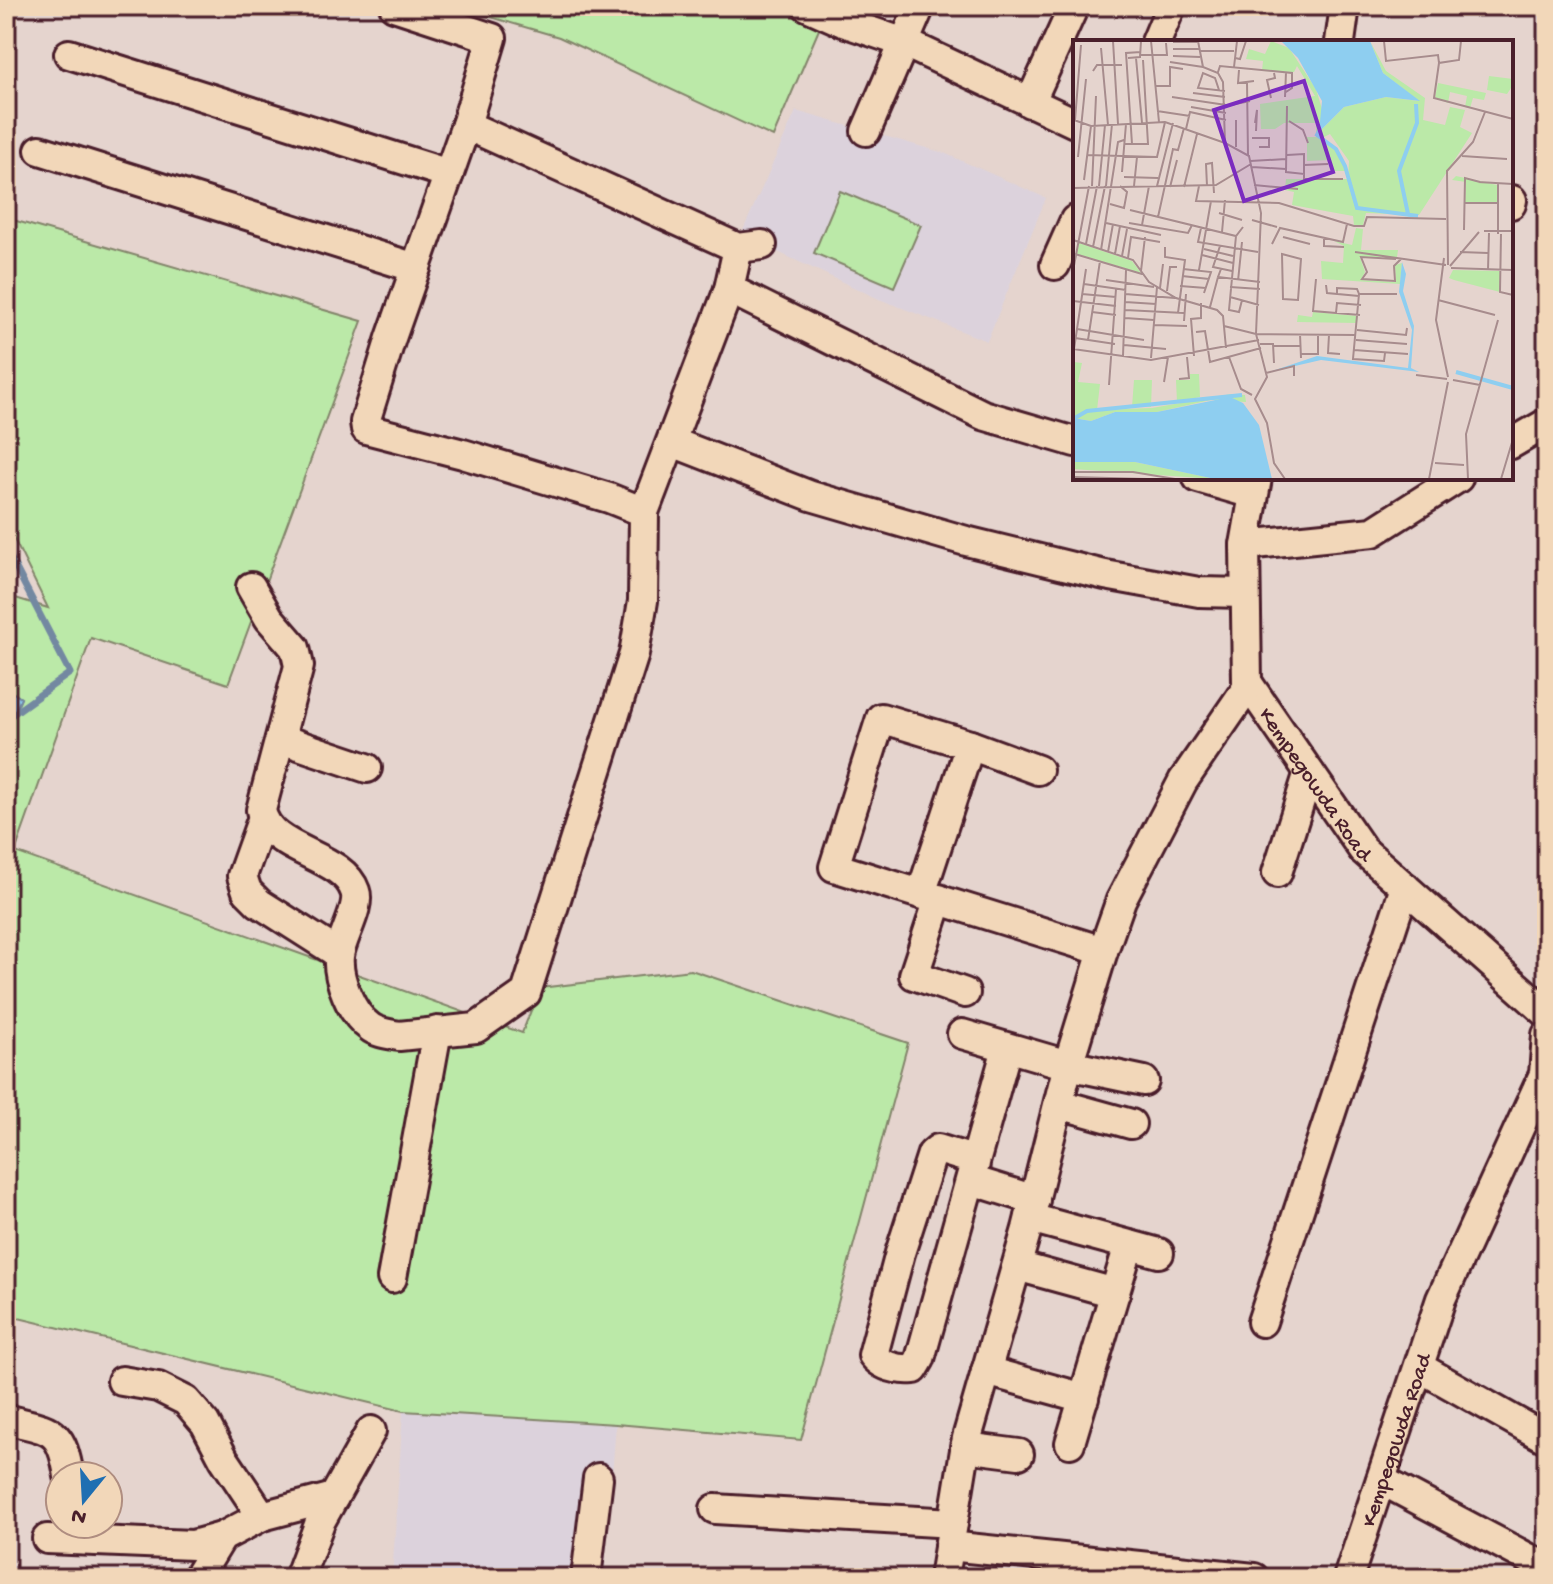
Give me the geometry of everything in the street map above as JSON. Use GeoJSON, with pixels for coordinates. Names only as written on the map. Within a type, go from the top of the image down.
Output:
{"type":"FeatureCollection","features":[{"type":"Feature","properties":{"kind":"street"},"geometry":{"type":"LineString","coordinates":[[394,6],[492,38],[466,125],[391,338],[365,422],[366,429],[463,454],[609,498],[644,512]]}},
{"type":"Feature","properties":{"kind":"street"},"geometry":{"type":"LineString","coordinates":[[807,6],[905,43],[1073,122]]}},
{"type":"Feature","properties":{"kind":"street"},"geometry":{"type":"LineString","coordinates":[[866,131],[920,6]]}},
{"type":"Feature","properties":{"kind":"street"},"geometry":{"type":"LineString","coordinates":[[1030,103],[1074,6]]}},
{"type":"Feature","properties":{"kind":"street"},"geometry":{"type":"LineString","coordinates":[[1157,40],[1171,6]]}},
{"type":"Feature","properties":{"kind":"street"},"geometry":{"type":"LineString","coordinates":[[1340,40],[1345,6]]}},
{"type":"Feature","properties":{"kind":"street"},"geometry":{"type":"LineString","coordinates":[[69,54],[449,174]]}},
{"type":"Feature","properties":{"kind":"street"},"geometry":{"type":"LineString","coordinates":[[262,820],[292,844],[341,873],[354,887],[357,899],[339,954],[345,990],[355,1010],[371,1028],[399,1036],[476,1028],[526,993],[634,654],[643,601],[644,512],[729,289],[750,246],[466,125]]}},
{"type":"Feature","properties":{"kind":"street"},"geometry":{"type":"LineString","coordinates":[[40,150],[416,268]]}},
{"type":"Feature","properties":{"kind":"street"},"geometry":{"type":"LineString","coordinates":[[1055,265],[1073,224]]}},
{"type":"Feature","properties":{"kind":"street"},"geometry":{"type":"LineString","coordinates":[[729,289],[983,415],[1073,441]]}},
{"type":"Feature","properties":{"kind":"street"},"geometry":{"type":"LineString","coordinates":[[1513,443],[1547,423]]}},
{"type":"Feature","properties":{"kind":"street"},"geometry":{"type":"LineString","coordinates":[[672,442],[811,496],[966,541],[1105,575],[1199,592],[1245,593]]}},
{"type":"Feature","properties":{"kind":"street"},"geometry":{"type":"LineString","coordinates":[[1212,480],[1255,486]]}},
{"type":"Feature","properties":{"kind":"street"},"geometry":{"type":"LineString","coordinates":[[1245,545],[1373,532],[1445,482]]}},
{"type":"Feature","properties":{"kind":"street","name":"Kempegowda Road"},"geometry":{"type":"LineString","coordinates":[[1255,486],[1245,545],[1247,682],[1363,850],[1547,1013]]}},
{"type":"Feature","properties":{"kind":"street"},"geometry":{"type":"LineString","coordinates":[[251,587],[269,618],[295,648],[299,666],[261,810],[262,820],[242,876],[247,891],[259,903],[339,954]]}},
{"type":"Feature","properties":{"kind":"street"},"geometry":{"type":"LineString","coordinates":[[944,1578],[965,1447],[1017,1266],[1068,1065],[1103,951],[1121,900],[1183,781],[1249,685]]}},
{"type":"Feature","properties":{"kind":"street"},"geometry":{"type":"LineString","coordinates":[[1038,770],[881,718],[834,867],[1103,951]]}},
{"type":"Feature","properties":{"kind":"street"},"geometry":{"type":"LineString","coordinates":[[281,739],[367,768]]}},
{"type":"Feature","properties":{"kind":"street"},"geometry":{"type":"LineString","coordinates":[[965,993],[914,975],[930,897],[970,745]]}},
{"type":"Feature","properties":{"kind":"street"},"geometry":{"type":"LineString","coordinates":[[1277,873],[1309,772]]}},
{"type":"Feature","properties":{"kind":"street"},"geometry":{"type":"LineString","coordinates":[[1262,1322],[1405,887]]}},
{"type":"Feature","properties":{"kind":"street"},"geometry":{"type":"LineString","coordinates":[[392,1278],[437,1031]]}},
{"type":"Feature","properties":{"kind":"street"},"geometry":{"type":"LineString","coordinates":[[962,1034],[1068,1065],[1144,1081]]}},
{"type":"Feature","properties":{"kind":"street","name":"Kempegowda Road"},"geometry":{"type":"LineString","coordinates":[[1348,1578],[1441,1299],[1544,1074],[1547,1035]]}},
{"type":"Feature","properties":{"kind":"street"},"geometry":{"type":"LineString","coordinates":[[1007,1048],[973,1172],[920,1359],[914,1369],[891,1368],[873,1355],[900,1253],[932,1154],[938,1149],[967,1158],[973,1172],[1032,1209],[1159,1253]]}},
{"type":"Feature","properties":{"kind":"street"},"geometry":{"type":"LineString","coordinates":[[1059,1104],[1131,1124]]}},
{"type":"Feature","properties":{"kind":"street"},"geometry":{"type":"LineString","coordinates":[[1070,1443],[1129,1245]]}},
{"type":"Feature","properties":{"kind":"street"},"geometry":{"type":"LineString","coordinates":[[1017,1266],[1115,1293]]}},
{"type":"Feature","properties":{"kind":"street"},"geometry":{"type":"LineString","coordinates":[[1419,1367],[1547,1439]]}},
{"type":"Feature","properties":{"kind":"street"},"geometry":{"type":"LineString","coordinates":[[986,1371],[1084,1398]]}},
{"type":"Feature","properties":{"kind":"street"},"geometry":{"type":"LineString","coordinates":[[122,1381],[158,1387],[186,1401],[205,1423],[224,1459],[262,1516]]}},
{"type":"Feature","properties":{"kind":"street"},"geometry":{"type":"LineString","coordinates":[[6,1419],[47,1428],[65,1446],[67,1460]]}},
{"type":"Feature","properties":{"kind":"street"},"geometry":{"type":"LineString","coordinates":[[299,1578],[320,1522],[371,1431]]}},
{"type":"Feature","properties":{"kind":"street"},"geometry":{"type":"LineString","coordinates":[[965,1447],[1019,1454]]}},
{"type":"Feature","properties":{"kind":"street"},"geometry":{"type":"LineString","coordinates":[[586,1578],[598,1478]]}},
{"type":"Feature","properties":{"kind":"street"},"geometry":{"type":"LineString","coordinates":[[1381,1480],[1547,1568]]}},
{"type":"Feature","properties":{"kind":"street"},"geometry":{"type":"LineString","coordinates":[[124,1535],[193,1545],[222,1537],[262,1516],[334,1497]]}},
{"type":"Feature","properties":{"kind":"street"},"geometry":{"type":"LineString","coordinates":[[715,1509],[951,1534],[1254,1578]]}},
{"type":"Feature","properties":{"kind":"street"},"geometry":{"type":"LineString","coordinates":[[197,1578],[222,1537]]}},
{"type":"Feature","properties":{"kind":"shaded area"},"geometry":{"type":"Polygon","coordinates":[[[796,111],[944,153],[1046,198],[987,341],[879,299],[741,235],[796,111]]]}},
{"type":"Feature","properties":{"kind":"shaded area"},"geometry":{"type":"Polygon","coordinates":[[[403,1411],[616,1424],[604,1578],[392,1578],[403,1411]]]}},
{"type":"Feature","properties":{"kind":"green space"},"geometry":{"type":"Polygon","coordinates":[[[453,6],[829,6],[773,137],[559,37],[453,6]]]}},
{"type":"Feature","properties":{"kind":"green space"},"geometry":{"type":"Polygon","coordinates":[[[6,18],[14,20],[6,114],[6,18]]]}},
{"type":"Feature","properties":{"kind":"green space"},"geometry":{"type":"Polygon","coordinates":[[[840,191],[921,225],[894,287],[814,253],[840,191]]]}},
{"type":"Feature","properties":{"kind":"green space"},"geometry":{"type":"Polygon","coordinates":[[[6,218],[362,321],[228,684],[91,638],[15,852],[522,1033],[540,988],[691,970],[908,1043],[801,1440],[616,1424],[403,1411],[6,1315],[6,732],[21,698],[6,688],[6,595],[48,608],[6,523],[6,218]]]}},
{"type":"Feature","properties":{"kind":"water"},"geometry":{"type":"Polygon","coordinates":[[[6,688],[21,698],[6,732],[6,688]]]}},
{"type":"Feature","properties":{"kind":"waterway"},"geometry":{"type":"LineString","coordinates":[[6,549],[70,673],[6,719]]}}]}
